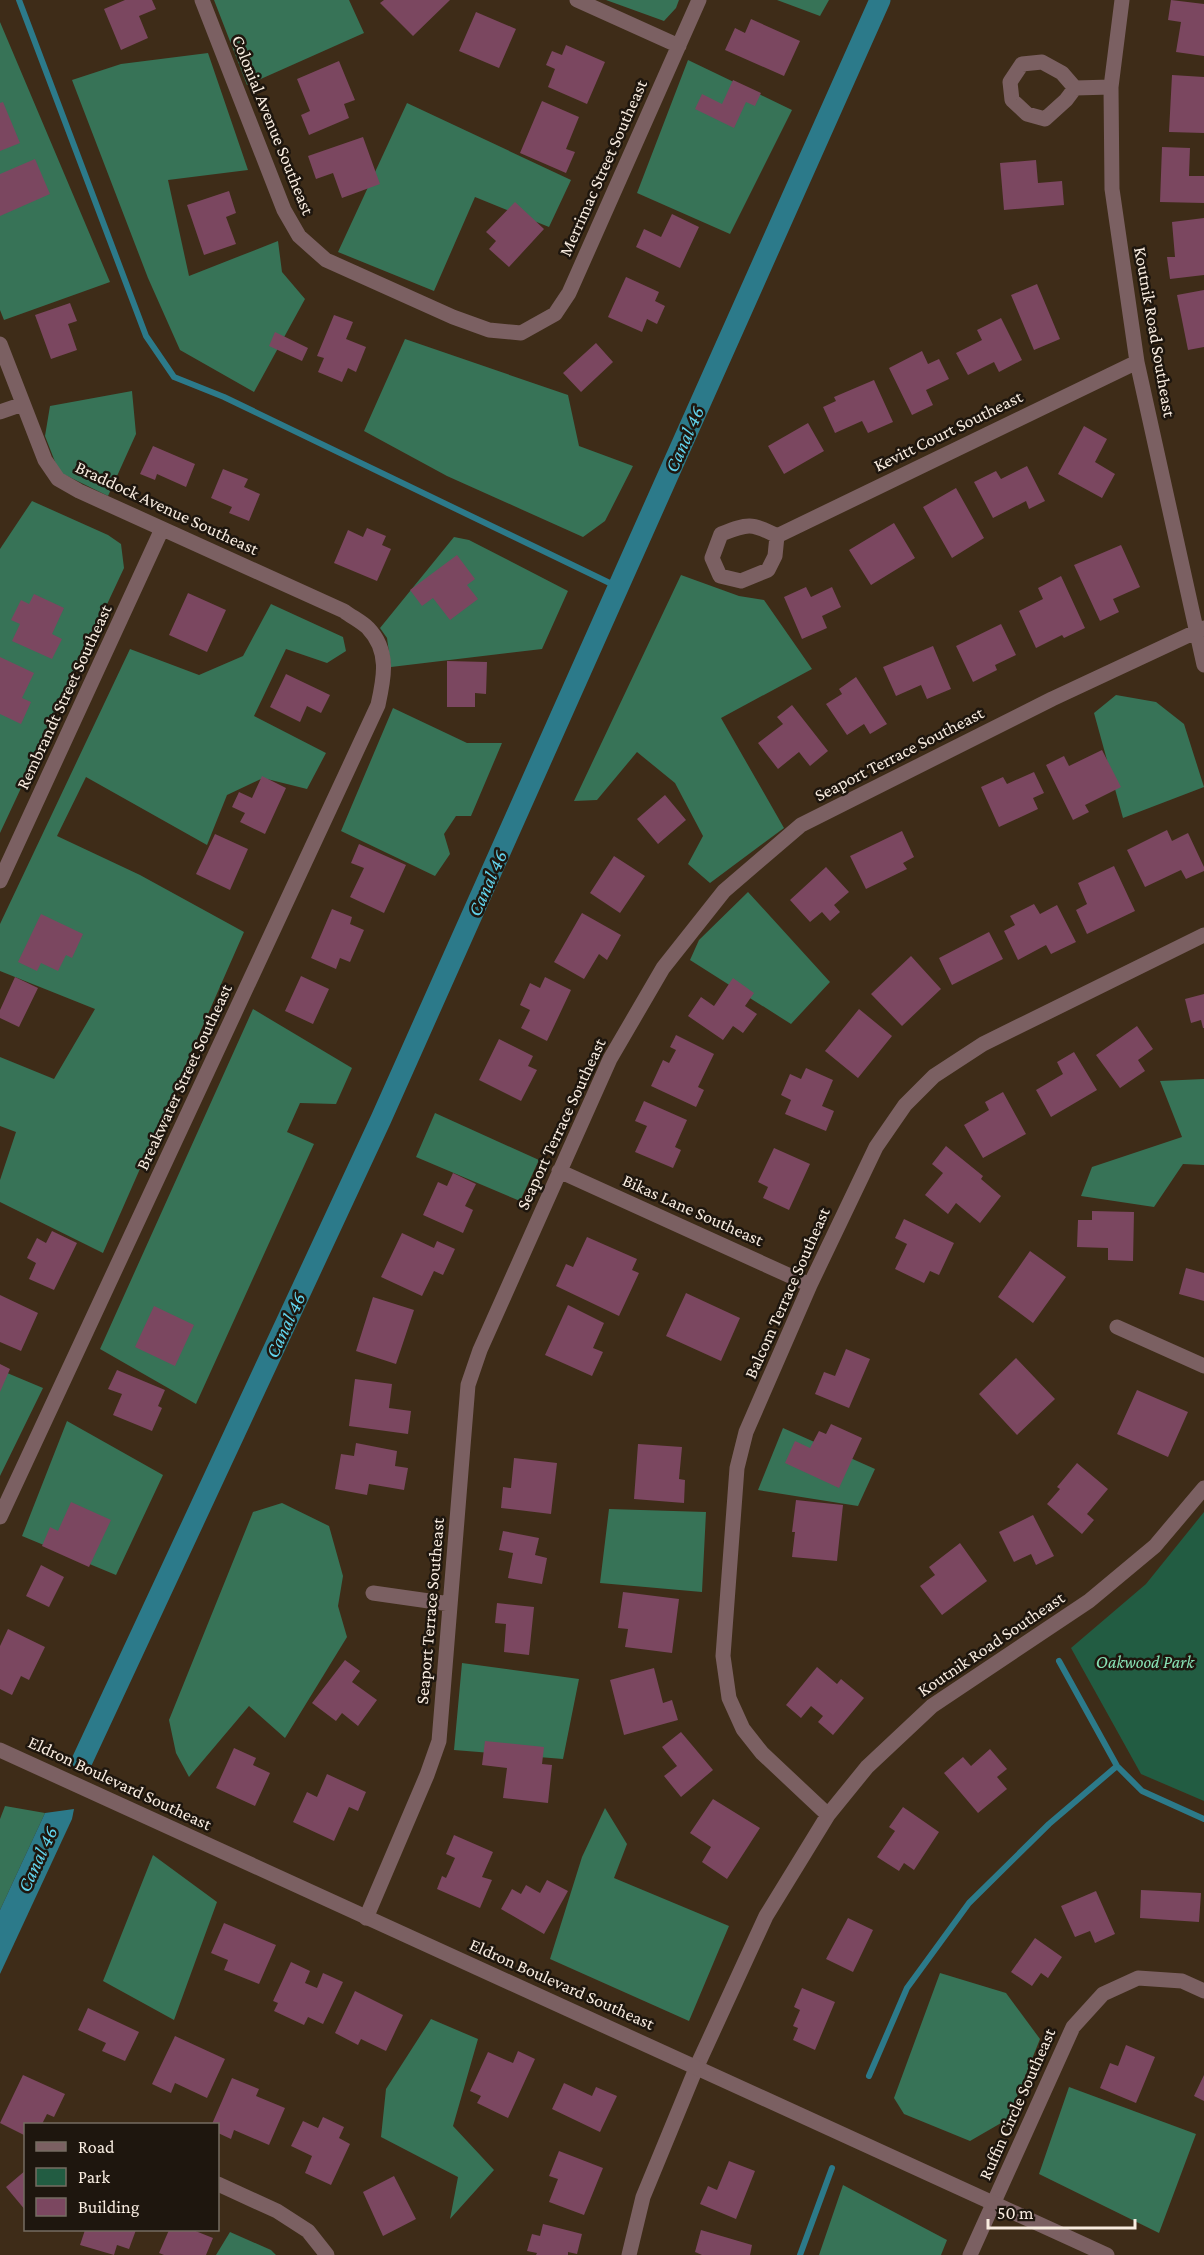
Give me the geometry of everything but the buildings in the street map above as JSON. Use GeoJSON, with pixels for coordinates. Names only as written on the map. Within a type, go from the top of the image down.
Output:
{"type":"FeatureCollection","features":[{"type":"Feature","properties":{"kind":"street","name":"Colonial Avenue Southeast"},"geometry":{"type":"LineString","coordinates":[[202,0],[284,210],[299,236],[326,260],[453,317],[489,330],[521,333]]}},
{"type":"Feature","properties":{"kind":"street"},"geometry":{"type":"LineString","coordinates":[[577,0],[679,46]]}},
{"type":"Feature","properties":{"kind":"street","name":"Merrimac Street Southeast"},"geometry":{"type":"LineString","coordinates":[[521,333],[555,314],[569,293],[699,0]]}},
{"type":"Feature","properties":{"kind":"street","name":"Koutnik Road Southeast"},"geometry":{"type":"LineString","coordinates":[[1122,0],[1111,87],[1112,189],[1137,362],[1200,630],[1204,665]]}},
{"type":"Feature","properties":{"kind":"street"},"geometry":{"type":"LineString","coordinates":[[1075,88],[1111,87]]}},
{"type":"Feature","properties":{"kind":"street","name":"Braddock Avenue Southeast"},"geometry":{"type":"LineString","coordinates":[[0,344],[45,460],[58,479],[79,491],[344,611],[368,628],[381,649]]}},
{"type":"Feature","properties":{"kind":"street","name":"Kevitt Court Southeast"},"geometry":{"type":"LineString","coordinates":[[777,536],[1137,362]]}},
{"type":"Feature","properties":{"kind":"street"},"geometry":{"type":"LineString","coordinates":[[0,412],[23,404]]}},
{"type":"Feature","properties":{"kind":"street"},"geometry":{"type":"LineString","coordinates":[[746,524],[777,536],[775,556],[768,570],[741,581],[720,576],[712,558],[721,534],[746,524]]}},
{"type":"Feature","properties":{"kind":"street","name":"Rembrandt Street Southeast"},"geometry":{"type":"LineString","coordinates":[[0,881],[162,529]]}},
{"type":"Feature","properties":{"kind":"street","name":"Seaport Terrace Southeast"},"geometry":{"type":"LineString","coordinates":[[366,1918],[428,1775],[439,1741],[468,1385],[480,1350],[610,1059],[663,968],[724,891],[801,825],[1052,699],[1200,630]]}},
{"type":"Feature","properties":{"kind":"street","name":"Breakwater Street Southeast"},"geometry":{"type":"LineString","coordinates":[[0,1517],[378,705],[385,673],[381,649]]}},
{"type":"Feature","properties":{"kind":"street","name":"Balcom Terrace Southeast"},"geometry":{"type":"LineString","coordinates":[[828,1815],[762,1753],[743,1729],[729,1698],[723,1656],[737,1468],[746,1432],[810,1285],[876,1147],[905,1105],[934,1076],[983,1044],[1204,935]]}},
{"type":"Feature","properties":{"kind":"street","name":"Bikas Lane Southeast"},"geometry":{"type":"LineString","coordinates":[[559,1171],[810,1285]]}},
{"type":"Feature","properties":{"kind":"street"},"geometry":{"type":"LineString","coordinates":[[1117,1327],[1204,1366]]}},
{"type":"Feature","properties":{"kind":"street","name":"Koutnik Road Southeast"},"geometry":{"type":"LineString","coordinates":[[629,2255],[643,2197],[697,2066],[766,1916],[828,1815],[867,1767],[932,1706],[1089,1601],[1155,1546],[1204,1488]]}},
{"type":"Feature","properties":{"kind":"street"},"geometry":{"type":"LineString","coordinates":[[373,1593],[450,1604]]}},
{"type":"Feature","properties":{"kind":"street","name":"Eldron Boulevard Southeast"},"geometry":{"type":"LineString","coordinates":[[0,1750],[1107,2255]]}},
{"type":"Feature","properties":{"kind":"street","name":"Ruffin Circle Southeast"},"geometry":{"type":"LineString","coordinates":[[970,2255],[1073,2027],[1103,1994],[1138,1978],[1182,1981],[1204,1991]]}},
{"type":"Feature","properties":{"kind":"street"},"geometry":{"type":"LineString","coordinates":[[219,2184],[277,2211],[308,2231],[327,2255]]}},
{"type":"Feature","properties":{"kind":"green space"},"geometry":{"type":"Polygon","coordinates":[[[214,0],[349,0],[364,33],[247,85],[214,0]]]}},
{"type":"Feature","properties":{"kind":"green space"},"geometry":{"type":"Polygon","coordinates":[[[606,0],[679,0],[676,8],[664,21],[606,0]]]}},
{"type":"Feature","properties":{"kind":"green space"},"geometry":{"type":"Polygon","coordinates":[[[777,0],[829,0],[820,16],[777,0]]]}},
{"type":"Feature","properties":{"kind":"green space"},"geometry":{"type":"Polygon","coordinates":[[[0,22],[110,282],[4,320],[0,310],[0,22]]]}},
{"type":"Feature","properties":{"kind":"green space"},"geometry":{"type":"Polygon","coordinates":[[[208,53],[248,170],[168,180],[189,276],[278,241],[282,272],[305,299],[254,392],[180,350],[148,278],[72,80],[121,64],[208,53]]]}},
{"type":"Feature","properties":{"kind":"green space"},"geometry":{"type":"Polygon","coordinates":[[[688,60],[792,110],[730,234],[637,193],[688,60]]]}},
{"type":"Feature","properties":{"kind":"green space"},"geometry":{"type":"Polygon","coordinates":[[[407,103],[571,180],[549,227],[475,197],[434,291],[338,252],[407,103]]]}},
{"type":"Feature","properties":{"kind":"green space"},"geometry":{"type":"Polygon","coordinates":[[[405,339],[568,395],[579,446],[633,466],[605,521],[583,537],[447,476],[364,431],[405,339]]]}},
{"type":"Feature","properties":{"kind":"green space"},"geometry":{"type":"Polygon","coordinates":[[[132,391],[136,434],[108,496],[59,472],[45,436],[50,406],[132,391]]]}},
{"type":"Feature","properties":{"kind":"green space"},"geometry":{"type":"Polygon","coordinates":[[[32,501],[108,535],[121,544],[124,568],[0,833],[0,549],[32,501]]]}},
{"type":"Feature","properties":{"kind":"green space"},"geometry":{"type":"Polygon","coordinates":[[[454,537],[469,540],[568,591],[542,649],[391,667],[387,638],[380,628],[454,537]]]}},
{"type":"Feature","properties":{"kind":"green space"},"geometry":{"type":"Polygon","coordinates":[[[681,575],[739,596],[764,600],[812,669],[721,718],[784,828],[710,883],[688,864],[703,836],[675,783],[637,752],[597,800],[574,801],[681,575]]]}},
{"type":"Feature","properties":{"kind":"green space"},"geometry":{"type":"Polygon","coordinates":[[[271,604],[343,637],[346,651],[327,663],[286,649],[254,716],[326,753],[307,789],[263,778],[227,795],[207,845],[86,777],[57,836],[140,875],[244,932],[103,1253],[0,1202],[0,1180],[16,1132],[0,1126],[0,1057],[54,1079],[95,1009],[0,971],[0,924],[130,649],[199,675],[243,656],[271,604]]]}},
{"type":"Feature","properties":{"kind":"green space"},"geometry":{"type":"Polygon","coordinates":[[[1116,695],[1156,702],[1184,724],[1204,787],[1123,818],[1094,713],[1116,695]]]}},
{"type":"Feature","properties":{"kind":"green space"},"geometry":{"type":"Polygon","coordinates":[[[393,708],[467,743],[502,743],[471,816],[456,816],[444,834],[450,854],[435,876],[341,831],[393,708]]]}},
{"type":"Feature","properties":{"kind":"green space"},"geometry":{"type":"Polygon","coordinates":[[[748,892],[830,982],[791,1024],[690,960],[699,940],[748,892]]]}},
{"type":"Feature","properties":{"kind":"green space"},"geometry":{"type":"Polygon","coordinates":[[[253,1009],[352,1068],[336,1104],[300,1103],[287,1132],[314,1144],[196,1404],[100,1349],[253,1009]]]}},
{"type":"Feature","properties":{"kind":"green space"},"geometry":{"type":"Polygon","coordinates":[[[1204,1079],[1204,1165],[1183,1164],[1154,1207],[1081,1196],[1092,1167],[1182,1137],[1160,1081],[1204,1079]]]}},
{"type":"Feature","properties":{"kind":"green space"},"geometry":{"type":"Polygon","coordinates":[[[435,1113],[539,1160],[520,1201],[416,1157],[435,1113]]]}},
{"type":"Feature","properties":{"kind":"green space"},"geometry":{"type":"Polygon","coordinates":[[[0,1370],[43,1388],[0,1476],[0,1370]]]}},
{"type":"Feature","properties":{"kind":"green space"},"geometry":{"type":"Polygon","coordinates":[[[67,1421],[163,1475],[116,1575],[22,1536],[67,1421]]]}},
{"type":"Feature","properties":{"kind":"green space"},"geometry":{"type":"Polygon","coordinates":[[[783,1428],[875,1469],[858,1506],[758,1490],[783,1428]]]}},
{"type":"Feature","properties":{"kind":"green space"},"geometry":{"type":"Polygon","coordinates":[[[282,1503],[329,1526],[343,1576],[338,1606],[347,1637],[285,1738],[249,1706],[189,1777],[176,1753],[169,1720],[253,1512],[282,1503]]]}},
{"type":"Feature","properties":{"kind":"green space"},"geometry":{"type":"Polygon","coordinates":[[[609,1509],[706,1512],[702,1592],[600,1583],[609,1509]]]}},
{"type":"Feature","properties":{"kind":"green space","name":"Oakwood Park"},"geometry":{"type":"Polygon","coordinates":[[[1204,1512],[1204,1801],[1141,1774],[1071,1648],[1146,1584],[1204,1512]]]}},
{"type":"Feature","properties":{"kind":"green space"},"geometry":{"type":"Polygon","coordinates":[[[462,1663],[579,1679],[563,1759],[454,1750],[462,1663]]]}},
{"type":"Feature","properties":{"kind":"green space"},"geometry":{"type":"Polygon","coordinates":[[[5,1806],[45,1813],[0,1910],[0,1819],[5,1806]]]}},
{"type":"Feature","properties":{"kind":"green space"},"geometry":{"type":"Polygon","coordinates":[[[605,1808],[627,1844],[614,1878],[729,1926],[689,2021],[550,1959],[582,1857],[605,1808]]]}},
{"type":"Feature","properties":{"kind":"green space"},"geometry":{"type":"Polygon","coordinates":[[[153,1855],[217,1902],[174,2020],[103,1981],[153,1855]]]}},
{"type":"Feature","properties":{"kind":"green space"},"geometry":{"type":"Polygon","coordinates":[[[940,1973],[1006,1993],[1040,2039],[1008,2119],[970,2141],[904,2114],[894,2098],[940,1973]]]}},
{"type":"Feature","properties":{"kind":"green space"},"geometry":{"type":"Polygon","coordinates":[[[431,2019],[478,2039],[453,2126],[494,2170],[450,2219],[458,2177],[381,2137],[386,2089],[431,2019]]]}},
{"type":"Feature","properties":{"kind":"green space"},"geometry":{"type":"Polygon","coordinates":[[[1069,2087],[1196,2134],[1159,2233],[1039,2174],[1069,2087]]]}},
{"type":"Feature","properties":{"kind":"green space"},"geometry":{"type":"Polygon","coordinates":[[[843,2185],[947,2240],[941,2255],[819,2255],[843,2185]]]}},
{"type":"Feature","properties":{"kind":"green space"},"geometry":{"type":"Polygon","coordinates":[[[230,2232],[271,2250],[276,2255],[216,2255],[230,2232]]]}},
{"type":"Feature","properties":{"kind":"water"},"geometry":{"type":"Polygon","coordinates":[[[74,1809],[72,1819],[0,1974],[0,1910],[45,1813],[74,1809]]]}},
{"type":"Feature","properties":{"kind":"waterway"},"geometry":{"type":"LineString","coordinates":[[19,0],[146,336],[174,377],[224,397],[618,587]]}},
{"type":"Feature","properties":{"kind":"waterway","name":"Canal 46"},"geometry":{"type":"LineString","coordinates":[[82,1761],[381,1119],[880,0]]}},
{"type":"Feature","properties":{"kind":"waterway"},"geometry":{"type":"LineString","coordinates":[[1059,1661],[1117,1766],[1142,1791],[1204,1819]]}},
{"type":"Feature","properties":{"kind":"waterway"},"geometry":{"type":"LineString","coordinates":[[869,2076],[907,1988],[969,1903],[1049,1824],[1117,1766]]}},
{"type":"Feature","properties":{"kind":"waterway"},"geometry":{"type":"LineString","coordinates":[[800,2255],[832,2168]]}}]}
